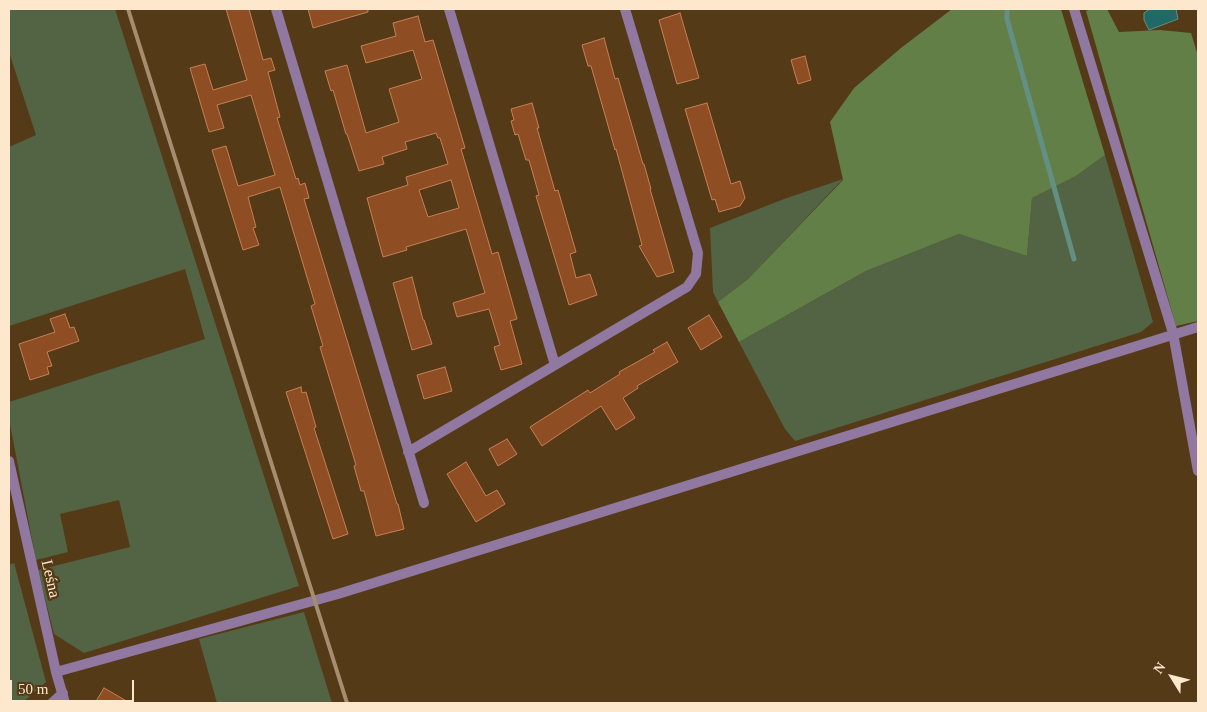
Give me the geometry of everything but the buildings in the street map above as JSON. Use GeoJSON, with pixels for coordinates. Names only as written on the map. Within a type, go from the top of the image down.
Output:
{"type":"FeatureCollection","features":[{"type":"Feature","properties":{"kind":"street"},"geometry":{"type":"LineString","coordinates":[[276,9],[424,503]]}},
{"type":"Feature","properties":{"kind":"street"},"geometry":{"type":"LineString","coordinates":[[450,9],[555,365]]}},
{"type":"Feature","properties":{"kind":"street"},"geometry":{"type":"LineString","coordinates":[[408,452],[686,287],[696,274],[698,253],[626,9]]}},
{"type":"Feature","properties":{"kind":"street"},"geometry":{"type":"LineString","coordinates":[[1074,9],[1173,334],[1198,471]]}},
{"type":"Feature","properties":{"kind":"street"},"geometry":{"type":"LineString","coordinates":[[56,672],[348,591],[1198,327]]}},
{"type":"Feature","properties":{"kind":"street","name":"Leśna"},"geometry":{"type":"LineString","coordinates":[[9,460],[56,672],[64,698]]}},
{"type":"Feature","properties":{"kind":"street"},"geometry":{"type":"LineString","coordinates":[[52,703],[64,698]]}},
{"type":"Feature","properties":{"kind":"green space"},"geometry":{"type":"Polygon","coordinates":[[[9,9],[115,9],[299,586],[84,653],[54,634],[38,570],[130,547],[119,500],[60,514],[68,552],[36,560],[9,419],[9,402],[205,339],[185,269],[9,326],[9,147],[36,135],[9,52],[9,9]]]}},
{"type":"Feature","properties":{"kind":"green space"},"geometry":{"type":"Polygon","coordinates":[[[952,9],[1061,9],[1105,155],[1076,176],[1032,198],[1027,256],[959,234],[866,271],[739,342],[718,302],[748,279],[843,180],[830,122],[854,88],[901,48],[952,9]]]}},
{"type":"Feature","properties":{"kind":"green space"},"geometry":{"type":"Polygon","coordinates":[[[1091,9],[1107,9],[1119,32],[1160,30],[1191,33],[1198,56],[1198,321],[1176,326],[1086,11],[1091,9]]]}},
{"type":"Feature","properties":{"kind":"green space"},"geometry":{"type":"Polygon","coordinates":[[[1105,155],[1153,322],[1141,332],[795,441],[785,429],[739,342],[866,271],[959,234],[1027,256],[1032,198],[1076,176],[1105,155]]]}},
{"type":"Feature","properties":{"kind":"green space"},"geometry":{"type":"Polygon","coordinates":[[[843,179],[748,279],[718,302],[713,292],[710,228],[784,199],[843,179]]]}},
{"type":"Feature","properties":{"kind":"green space"},"geometry":{"type":"Polygon","coordinates":[[[14,563],[46,682],[22,703],[9,703],[9,565],[14,563]]]}},
{"type":"Feature","properties":{"kind":"green space"},"geometry":{"type":"Polygon","coordinates":[[[304,612],[332,703],[217,703],[199,639],[304,612]]]}},
{"type":"Feature","properties":{"kind":"water"},"geometry":{"type":"Polygon","coordinates":[[[1150,9],[1176,9],[1178,19],[1149,30],[1144,20],[1144,13],[1150,9]]]}},
{"type":"Feature","properties":{"kind":"waterway"},"geometry":{"type":"LineString","coordinates":[[1007,9],[1007,19],[1074,259]]}},
{"type":"Feature","properties":{"kind":"railway"},"geometry":{"type":"LineString","coordinates":[[128,9],[347,703]]}}]}
